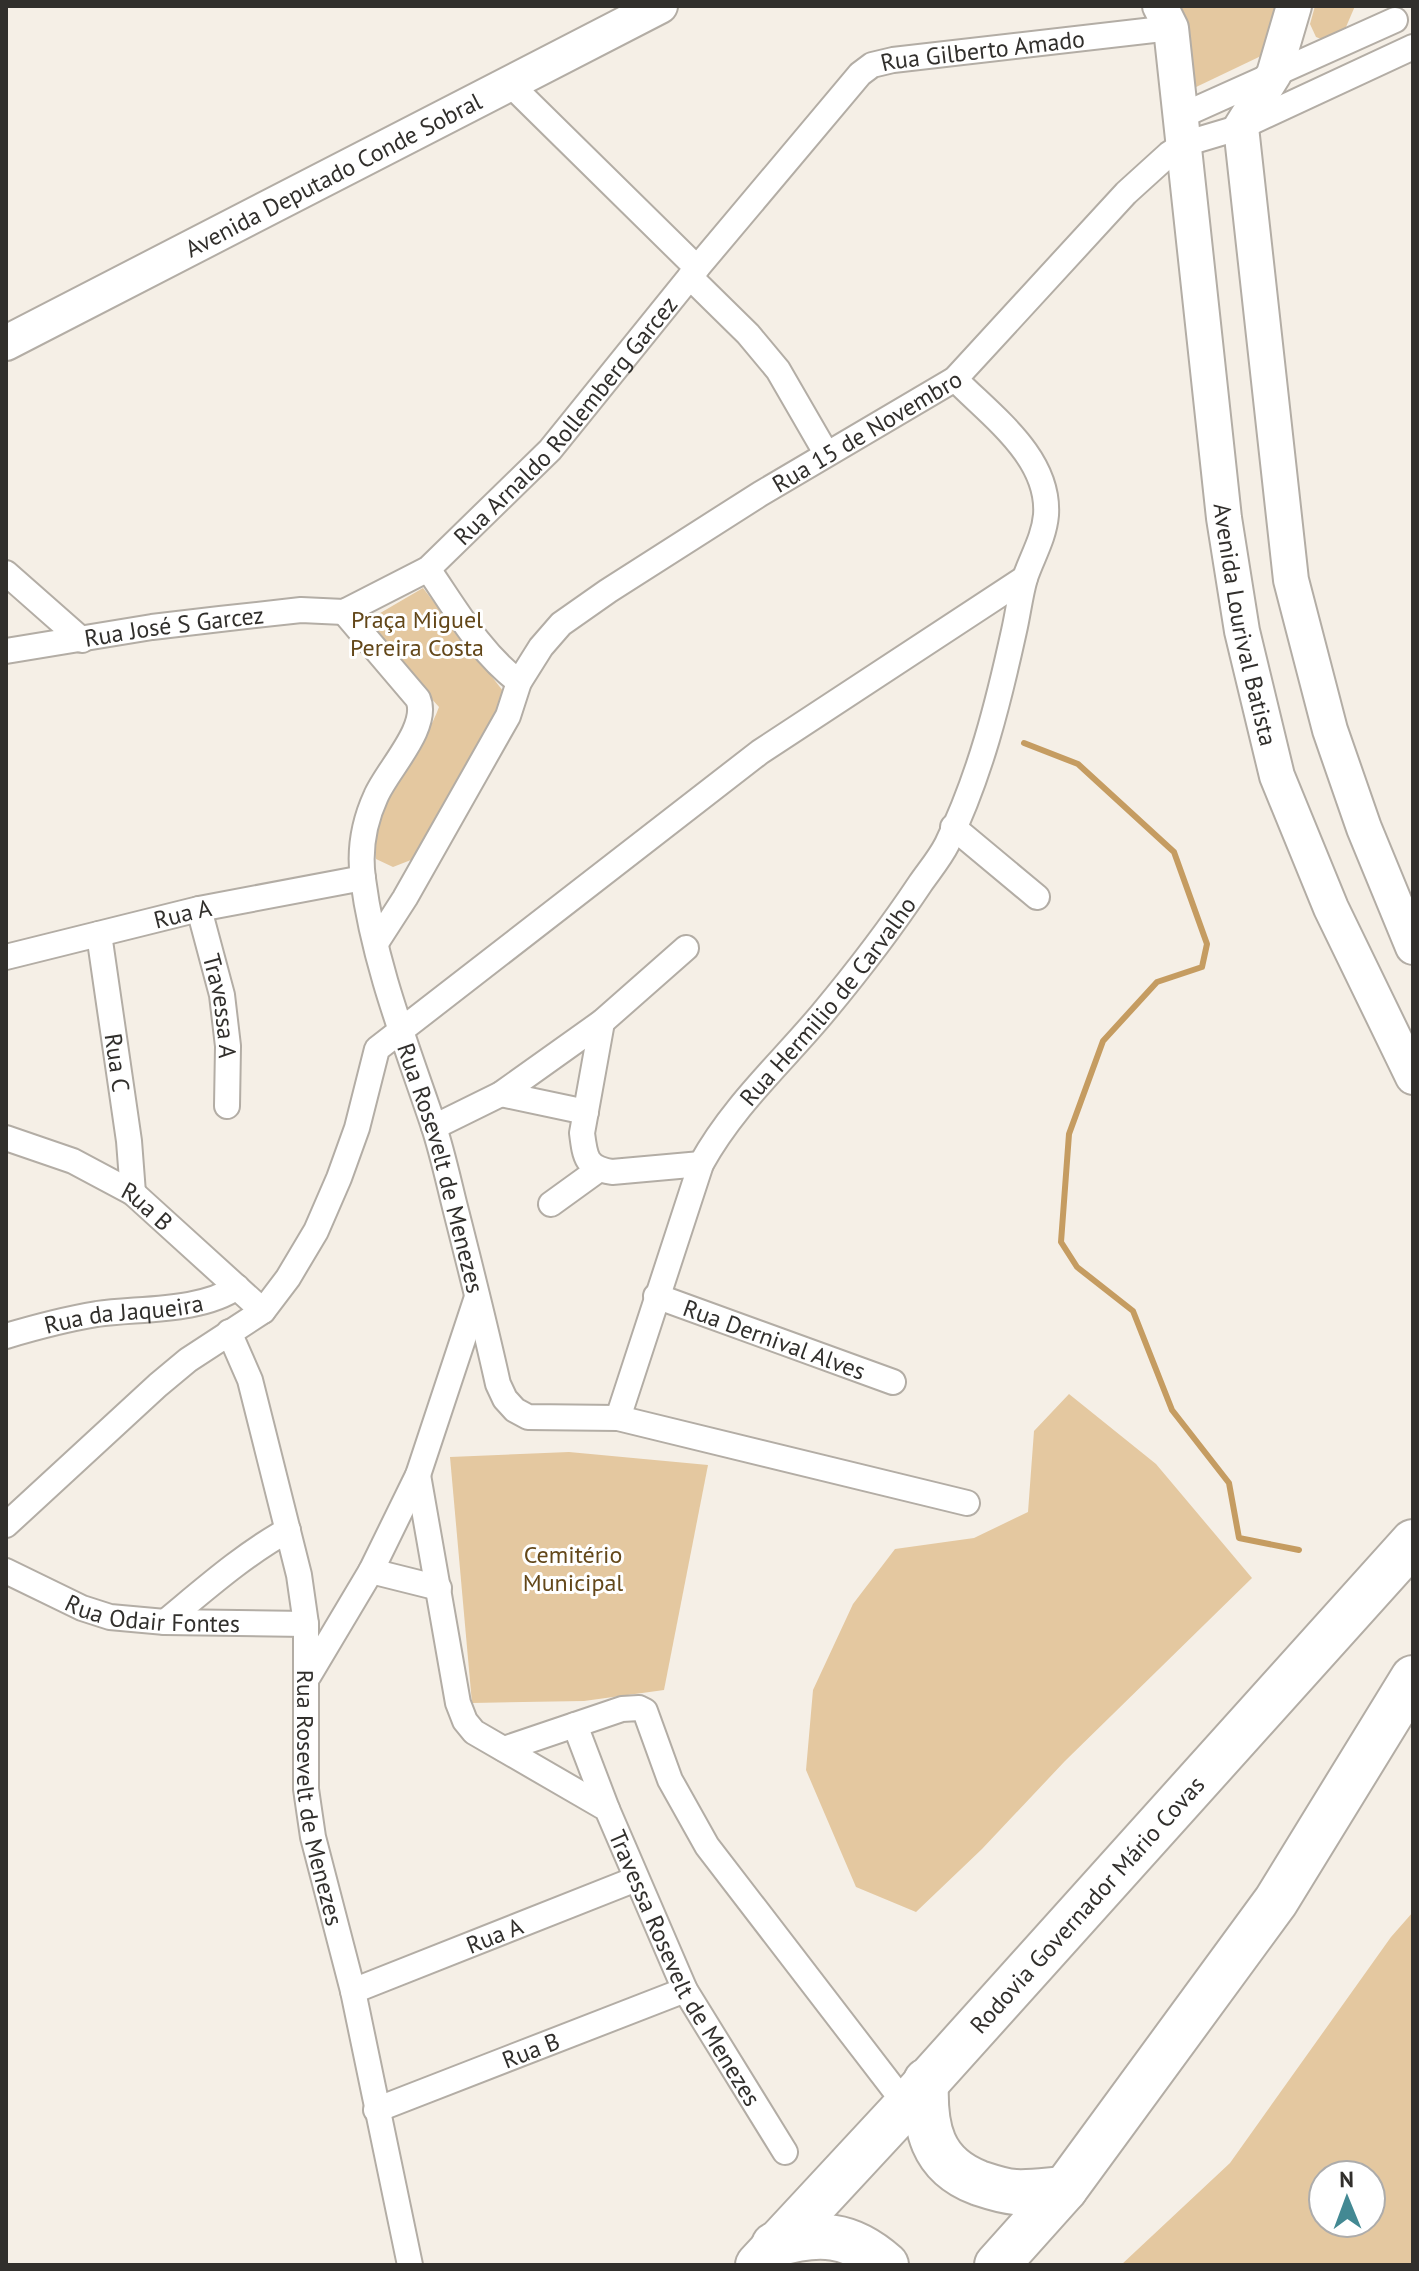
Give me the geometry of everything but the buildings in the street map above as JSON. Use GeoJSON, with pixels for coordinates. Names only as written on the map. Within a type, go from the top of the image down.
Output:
{"type":"FeatureCollection","features":[{"type":"Feature","properties":{"kind":"highway","name":"Rodovia Governador Mário Covas"},"geometry":{"type":"LineString","coordinates":[[766,2255],[909,2084],[1413,1542]]}},
{"type":"Feature","properties":{"kind":"highway"},"geometry":{"type":"LineString","coordinates":[[997,2265],[1065,2189],[1276,1901],[1413,1678]]}},
{"type":"Feature","properties":{"kind":"highway"},"geometry":{"type":"LineString","coordinates":[[909,2084],[925,2105],[932,2140],[944,2161],[960,2176],[998,2190],[1017,2193],[1065,2189]]}},
{"type":"Feature","properties":{"kind":"highway"},"geometry":{"type":"LineString","coordinates":[[766,2255],[803,2236],[833,2236],[861,2246],[886,2265]]}},
{"type":"Feature","properties":{"kind":"main road","name":"Avenida Deputado Conde Sobral"},"geometry":{"type":"LineString","coordinates":[[6,343],[660,6]]}},
{"type":"Feature","properties":{"kind":"main road"},"geometry":{"type":"LineString","coordinates":[[1294,6],[1274,74],[1241,127],[1291,580],[1330,730],[1364,828],[1413,947]]}},
{"type":"Feature","properties":{"kind":"main road","name":"Avenida Lourival Batista"},"geometry":{"type":"LineString","coordinates":[[1166,17],[1182,130],[1224,518],[1242,631],[1274,762],[1331,908],[1413,1077]]}},
{"type":"Feature","properties":{"kind":"street"},"geometry":{"type":"LineString","coordinates":[[1392,13],[1411,47],[1241,127],[1182,130],[1274,74],[1392,13]]}},
{"type":"Feature","properties":{"kind":"street","name":"Rua Gilberto Amado"},"geometry":{"type":"LineString","coordinates":[[693,272],[860,74],[872,65],[1166,17]]}},
{"type":"Feature","properties":{"kind":"street"},"geometry":{"type":"LineString","coordinates":[[510,84],[693,272],[748,334],[778,370],[826,453]]}},
{"type":"Feature","properties":{"kind":"street","name":"Rua 15 de Novembro"},"geometry":{"type":"LineString","coordinates":[[519,682],[541,647],[561,624],[608,591],[826,453],[955,379],[1182,130]]}},
{"type":"Feature","properties":{"kind":"street","name":"Rua Arnaldo Rollemberg Garcez"},"geometry":{"type":"LineString","coordinates":[[428,569],[550,450],[693,272]]}},
{"type":"Feature","properties":{"kind":"street","name":"Rua Hermilio de Carvalho"},"geometry":{"type":"LineString","coordinates":[[618,1418],[701,1164],[739,1105],[821,1015],[882,940],[946,845],[975,774],[998,703],[1025,578],[1038,550],[1046,515],[1044,492],[1035,465],[955,379]]}},
{"type":"Feature","properties":{"kind":"street"},"geometry":{"type":"LineString","coordinates":[[428,569],[475,637],[503,670],[519,682],[508,716],[405,898],[376,943],[363,878],[362,843],[377,792],[417,726],[421,706],[344,612],[428,569]]}},
{"type":"Feature","properties":{"kind":"street"},"geometry":{"type":"LineString","coordinates":[[6,573],[82,640]]}},
{"type":"Feature","properties":{"kind":"street"},"geometry":{"type":"LineString","coordinates":[[400,1032],[760,752],[1025,578]]}},
{"type":"Feature","properties":{"kind":"street","name":"Rua José S Garcez"},"geometry":{"type":"LineString","coordinates":[[6,651],[233,617],[301,610],[344,612]]}},
{"type":"Feature","properties":{"kind":"street"},"geometry":{"type":"LineString","coordinates":[[953,827],[1037,897]]}},
{"type":"Feature","properties":{"kind":"street","name":"Rua A"},"geometry":{"type":"LineString","coordinates":[[6,957],[199,909],[363,878]]}},
{"type":"Feature","properties":{"kind":"street","name":"Travessa A"},"geometry":{"type":"LineString","coordinates":[[199,909],[222,995],[228,1046],[227,1106]]}},
{"type":"Feature","properties":{"kind":"street","name":"Rua C"},"geometry":{"type":"LineString","coordinates":[[99,934],[129,1141],[133,1193]]}},
{"type":"Feature","properties":{"kind":"street","name":"Rua Rosevelt de Menezes"},"geometry":{"type":"LineString","coordinates":[[376,943],[400,1032],[434,1127],[498,1384],[515,1410],[528,1417],[618,1418],[967,1503]]}},
{"type":"Feature","properties":{"kind":"street"},"geometry":{"type":"LineString","coordinates":[[434,1127],[501,1094],[602,1022],[686,948]]}},
{"type":"Feature","properties":{"kind":"street"},"geometry":{"type":"LineString","coordinates":[[602,1022],[582,1133],[589,1162],[598,1170],[612,1172],[701,1164]]}},
{"type":"Feature","properties":{"kind":"street","name":"Rua Rosevelt de Menezes"},"geometry":{"type":"LineString","coordinates":[[6,1525],[188,1360],[263,1311],[288,1278],[316,1231],[357,1128],[377,1049],[400,1032]]}},
{"type":"Feature","properties":{"kind":"street"},"geometry":{"type":"LineString","coordinates":[[501,1094],[586,1112]]}},
{"type":"Feature","properties":{"kind":"street","name":"Rua B"},"geometry":{"type":"LineString","coordinates":[[6,1138],[73,1161],[133,1193],[263,1311]]}},
{"type":"Feature","properties":{"kind":"street"},"geometry":{"type":"LineString","coordinates":[[551,1204],[598,1170]]}},
{"type":"Feature","properties":{"kind":"street","name":"Rua da Jaqueira"},"geometry":{"type":"LineString","coordinates":[[6,1336],[95,1315],[205,1301],[227,1294],[237,1287]]}},
{"type":"Feature","properties":{"kind":"street","name":"Travessa Rosevelt de Menezes"},"geometry":{"type":"LineString","coordinates":[[308,1676],[371,1571],[418,1475],[478,1295]]}},
{"type":"Feature","properties":{"kind":"street","name":"Rua Dernival Alves"},"geometry":{"type":"LineString","coordinates":[[656,1296],[893,1382]]}},
{"type":"Feature","properties":{"kind":"street","name":"Rua Rosevelt de Menezes"},"geometry":{"type":"LineString","coordinates":[[229,1332],[250,1380],[288,1530],[306,1624],[306,1789],[313,1837],[353,1991],[410,2265]]}},
{"type":"Feature","properties":{"kind":"street","name":"Travessa Rosevelt de Menezes"},"geometry":{"type":"LineString","coordinates":[[418,1475],[458,1703],[465,1721],[474,1732],[607,1809],[685,1990],[785,2152]]}},
{"type":"Feature","properties":{"kind":"street"},"geometry":{"type":"LineString","coordinates":[[165,1622],[229,1568],[288,1530]]}},
{"type":"Feature","properties":{"kind":"street","name":"Rua Odair Fontes"},"geometry":{"type":"LineString","coordinates":[[6,1571],[82,1608],[110,1617],[165,1622],[306,1624]]}},
{"type":"Feature","properties":{"kind":"street"},"geometry":{"type":"LineString","coordinates":[[371,1571],[439,1588]]}},
{"type":"Feature","properties":{"kind":"street"},"geometry":{"type":"LineString","coordinates":[[504,1749],[622,1709],[639,1708],[645,1711],[670,1780],[707,1846],[909,2084]]}},
{"type":"Feature","properties":{"kind":"street"},"geometry":{"type":"LineString","coordinates":[[575,1725],[607,1809]]}},
{"type":"Feature","properties":{"kind":"street","name":"Rua A"},"geometry":{"type":"LineString","coordinates":[[353,1991],[636,1879]]}},
{"type":"Feature","properties":{"kind":"street","name":"Rua B"},"geometry":{"type":"LineString","coordinates":[[376,2110],[685,1990]]}},
{"type":"Feature","properties":{"kind":"green space"},"geometry":{"type":"Polygon","coordinates":[[[1177,6],[1276,6],[1261,56],[1194,88],[1177,6]]]}},
{"type":"Feature","properties":{"kind":"green space"},"geometry":{"type":"Polygon","coordinates":[[[1315,6],[1355,6],[1343,34],[1331,43],[1316,37],[1310,24],[1315,6]]]}},
{"type":"Feature","properties":{"kind":"green space","name":"Praça Miguel Pereira Costa"},"geometry":{"type":"Polygon","coordinates":[[[423,588],[503,691],[507,704],[416,858],[393,867],[376,859],[375,838],[379,819],[439,707],[369,629],[370,619],[423,588]]]}},
{"type":"Feature","properties":{"kind":"green space"},"geometry":{"type":"Polygon","coordinates":[[[1069,1394],[1156,1464],[1252,1578],[916,1912],[856,1887],[806,1770],[813,1690],[853,1604],[895,1549],[974,1538],[1028,1512],[1034,1431],[1069,1394]]]}},
{"type":"Feature","properties":{"kind":"green space","name":"Cemitério Municipal"},"geometry":{"type":"Polygon","coordinates":[[[569,1452],[708,1465],[664,1690],[584,1701],[472,1703],[450,1457],[569,1452]]]}},
{"type":"Feature","properties":{"kind":"green space"},"geometry":{"type":"Polygon","coordinates":[[[1413,1912],[1413,2265],[1121,2265],[1230,2163],[1391,1937],[1413,1912]]]}},
{"type":"Feature","properties":{"kind":"waterway"},"geometry":{"type":"LineString","coordinates":[[1024,743],[1078,764],[1174,852],[1207,944],[1202,967],[1157,982],[1103,1041],[1069,1134],[1061,1242],[1077,1267],[1133,1311],[1172,1410],[1229,1483],[1239,1538],[1299,1550]]}}]}
